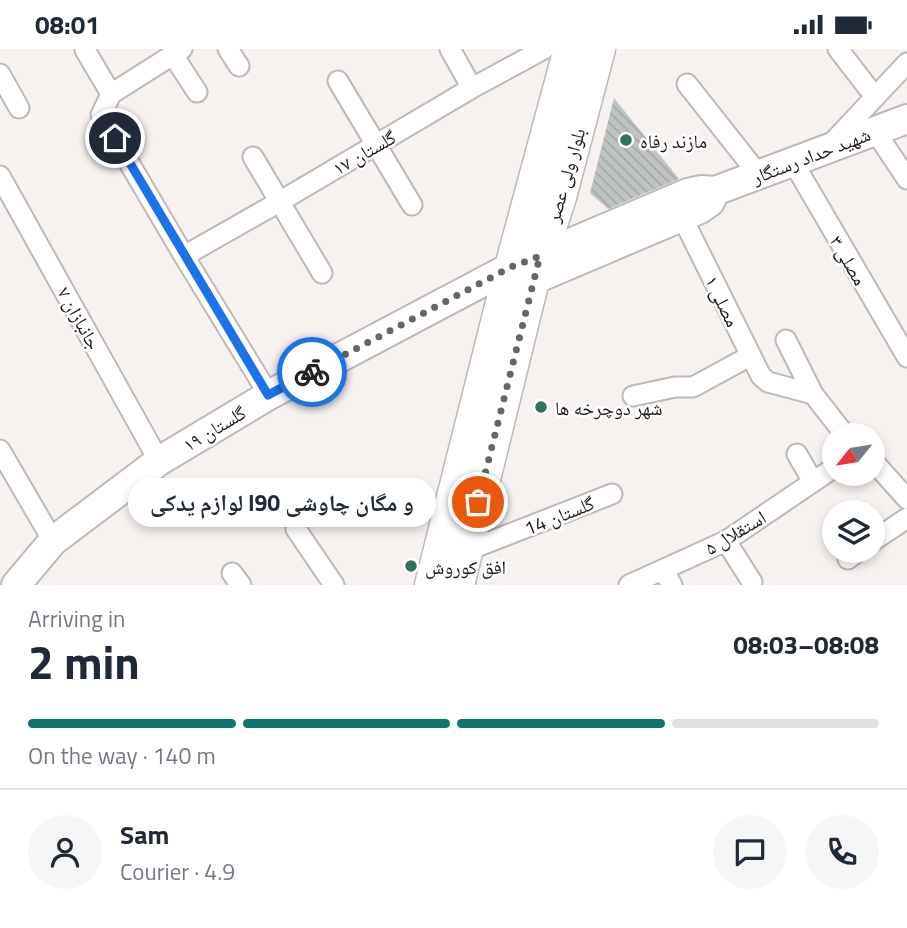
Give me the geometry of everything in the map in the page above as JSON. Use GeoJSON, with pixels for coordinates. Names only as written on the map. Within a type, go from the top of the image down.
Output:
{"type":"FeatureCollection","features":[{"type":"Feature","properties":{"kind":"main road","name":"بلوار ولی عصر"},"geometry":{"type":"LineString","coordinates":[[458,585],[569,49]]}},
{"type":"Feature","properties":{"kind":"main road","name":"شهید حداد رستگار"},"geometry":{"type":"LineString","coordinates":[[525,262],[688,193],[715,191],[907,119]]}},
{"type":"Feature","properties":{"kind":"main road","name":"شهید حداد رستگار"},"geometry":{"type":"LineString","coordinates":[[525,262],[682,217],[710,202],[715,191]]}},
{"type":"Feature","properties":{"kind":"main road","name":"بلوار ولی عصر"},"geometry":{"type":"LineString","coordinates":[[431,585],[525,262]]}},
{"type":"Feature","properties":{"kind":"main road","name":"گلستان ۱۹"},"geometry":{"type":"LineString","coordinates":[[16,585],[53,541],[159,461],[268,395],[525,262]]}},
{"type":"Feature","properties":{"kind":"street"},"geometry":{"type":"LineString","coordinates":[[228,49],[239,66]]}},
{"type":"Feature","properties":{"kind":"street"},"geometry":{"type":"LineString","coordinates":[[450,49],[472,88]]}},
{"type":"Feature","properties":{"kind":"street","name":"گلستان ۱۷"},"geometry":{"type":"LineString","coordinates":[[184,256],[472,88],[569,49]]}},
{"type":"Feature","properties":{"kind":"street"},"geometry":{"type":"LineString","coordinates":[[838,49],[875,97]]}},
{"type":"Feature","properties":{"kind":"street"},"geometry":{"type":"LineString","coordinates":[[85,50],[111,94]]}},
{"type":"Feature","properties":{"kind":"street"},"geometry":{"type":"LineString","coordinates":[[197,92],[178,52],[111,94],[101,115],[268,395]]}},
{"type":"Feature","properties":{"kind":"street"},"geometry":{"type":"LineString","coordinates":[[828,149],[907,63]]}},
{"type":"Feature","properties":{"kind":"street"},"geometry":{"type":"LineString","coordinates":[[0,74],[19,108]]}},
{"type":"Feature","properties":{"kind":"street"},"geometry":{"type":"LineString","coordinates":[[338,81],[412,205]]}},
{"type":"Feature","properties":{"kind":"street"},"geometry":{"type":"LineString","coordinates":[[687,84],[759,174]]}},
{"type":"Feature","properties":{"kind":"street"},"geometry":{"type":"LineString","coordinates":[[875,131],[907,180]]}},
{"type":"Feature","properties":{"kind":"street"},"geometry":{"type":"LineString","coordinates":[[253,157],[322,273]]}},
{"type":"Feature","properties":{"kind":"street","name":"مصلی ۳"},"geometry":{"type":"LineString","coordinates":[[793,162],[907,357]]}},
{"type":"Feature","properties":{"kind":"street","name":"جانبازان ۷"},"geometry":{"type":"LineString","coordinates":[[0,176],[159,461]]}},
{"type":"Feature","properties":{"kind":"street","name":"مصلی ۱"},"geometry":{"type":"LineString","coordinates":[[682,217],[761,376],[768,381],[813,394]]}},
{"type":"Feature","properties":{"kind":"street"},"geometry":{"type":"LineString","coordinates":[[786,340],[813,394],[836,423]]}},
{"type":"Feature","properties":{"kind":"street"},"geometry":{"type":"LineString","coordinates":[[633,396],[675,387],[693,387],[750,356]]}},
{"type":"Feature","properties":{"kind":"street"},"geometry":{"type":"LineString","coordinates":[[0,450],[53,541]]}},
{"type":"Feature","properties":{"kind":"street"},"geometry":{"type":"LineString","coordinates":[[797,454],[813,482]]}},
{"type":"Feature","properties":{"kind":"street","name":"استقلال ۵"},"geometry":{"type":"LineString","coordinates":[[629,585],[667,577],[822,476]]}},
{"type":"Feature","properties":{"kind":"street"},"geometry":{"type":"LineString","coordinates":[[886,476],[907,499]]}},
{"type":"Feature","properties":{"kind":"street","name":"گلستان 14"},"geometry":{"type":"LineString","coordinates":[[466,551],[612,494]]}},
{"type":"Feature","properties":{"kind":"street"},"geometry":{"type":"LineString","coordinates":[[885,533],[907,518]]}},
{"type":"Feature","properties":{"kind":"street"},"geometry":{"type":"LineString","coordinates":[[296,529],[334,585]]}},
{"type":"Feature","properties":{"kind":"street"},"geometry":{"type":"LineString","coordinates":[[726,541],[752,582]]}},
{"type":"Feature","properties":{"kind":"building","name":"مازند رفاه"},"geometry":{"type":"Polygon","coordinates":[[[614,98],[679,179],[608,209],[590,193],[614,98]]]}},
{"type":"Feature","properties":{"kind":"way so far"},"geometry":{"type":"LineString","coordinates":[[312,372],[511,267],[540,256],[478,502]]}},
{"type":"Feature","properties":{"kind":"place","name":"مازند رفاه"},"geometry":{"type":"Point","coordinates":[626,140]}},
{"type":"Feature","properties":{"kind":"place","name":"شهر دوچرخه ها"},"geometry":{"type":"Point","coordinates":[541,407]}},
{"type":"Feature","properties":{"kind":"place","name":"لوازم یدکی l90 و مگان چاوشی"},"geometry":{"type":"Point","coordinates":[478,502]}},
{"type":"Feature","properties":{"kind":"place","name":"افق کوروش"},"geometry":{"type":"Point","coordinates":[411,566]}},
{"type":"Feature","properties":{"kind":"route"},"geometry":{"type":"LineString","coordinates":[[115,138],[268,395],[312,372]]}}]}
